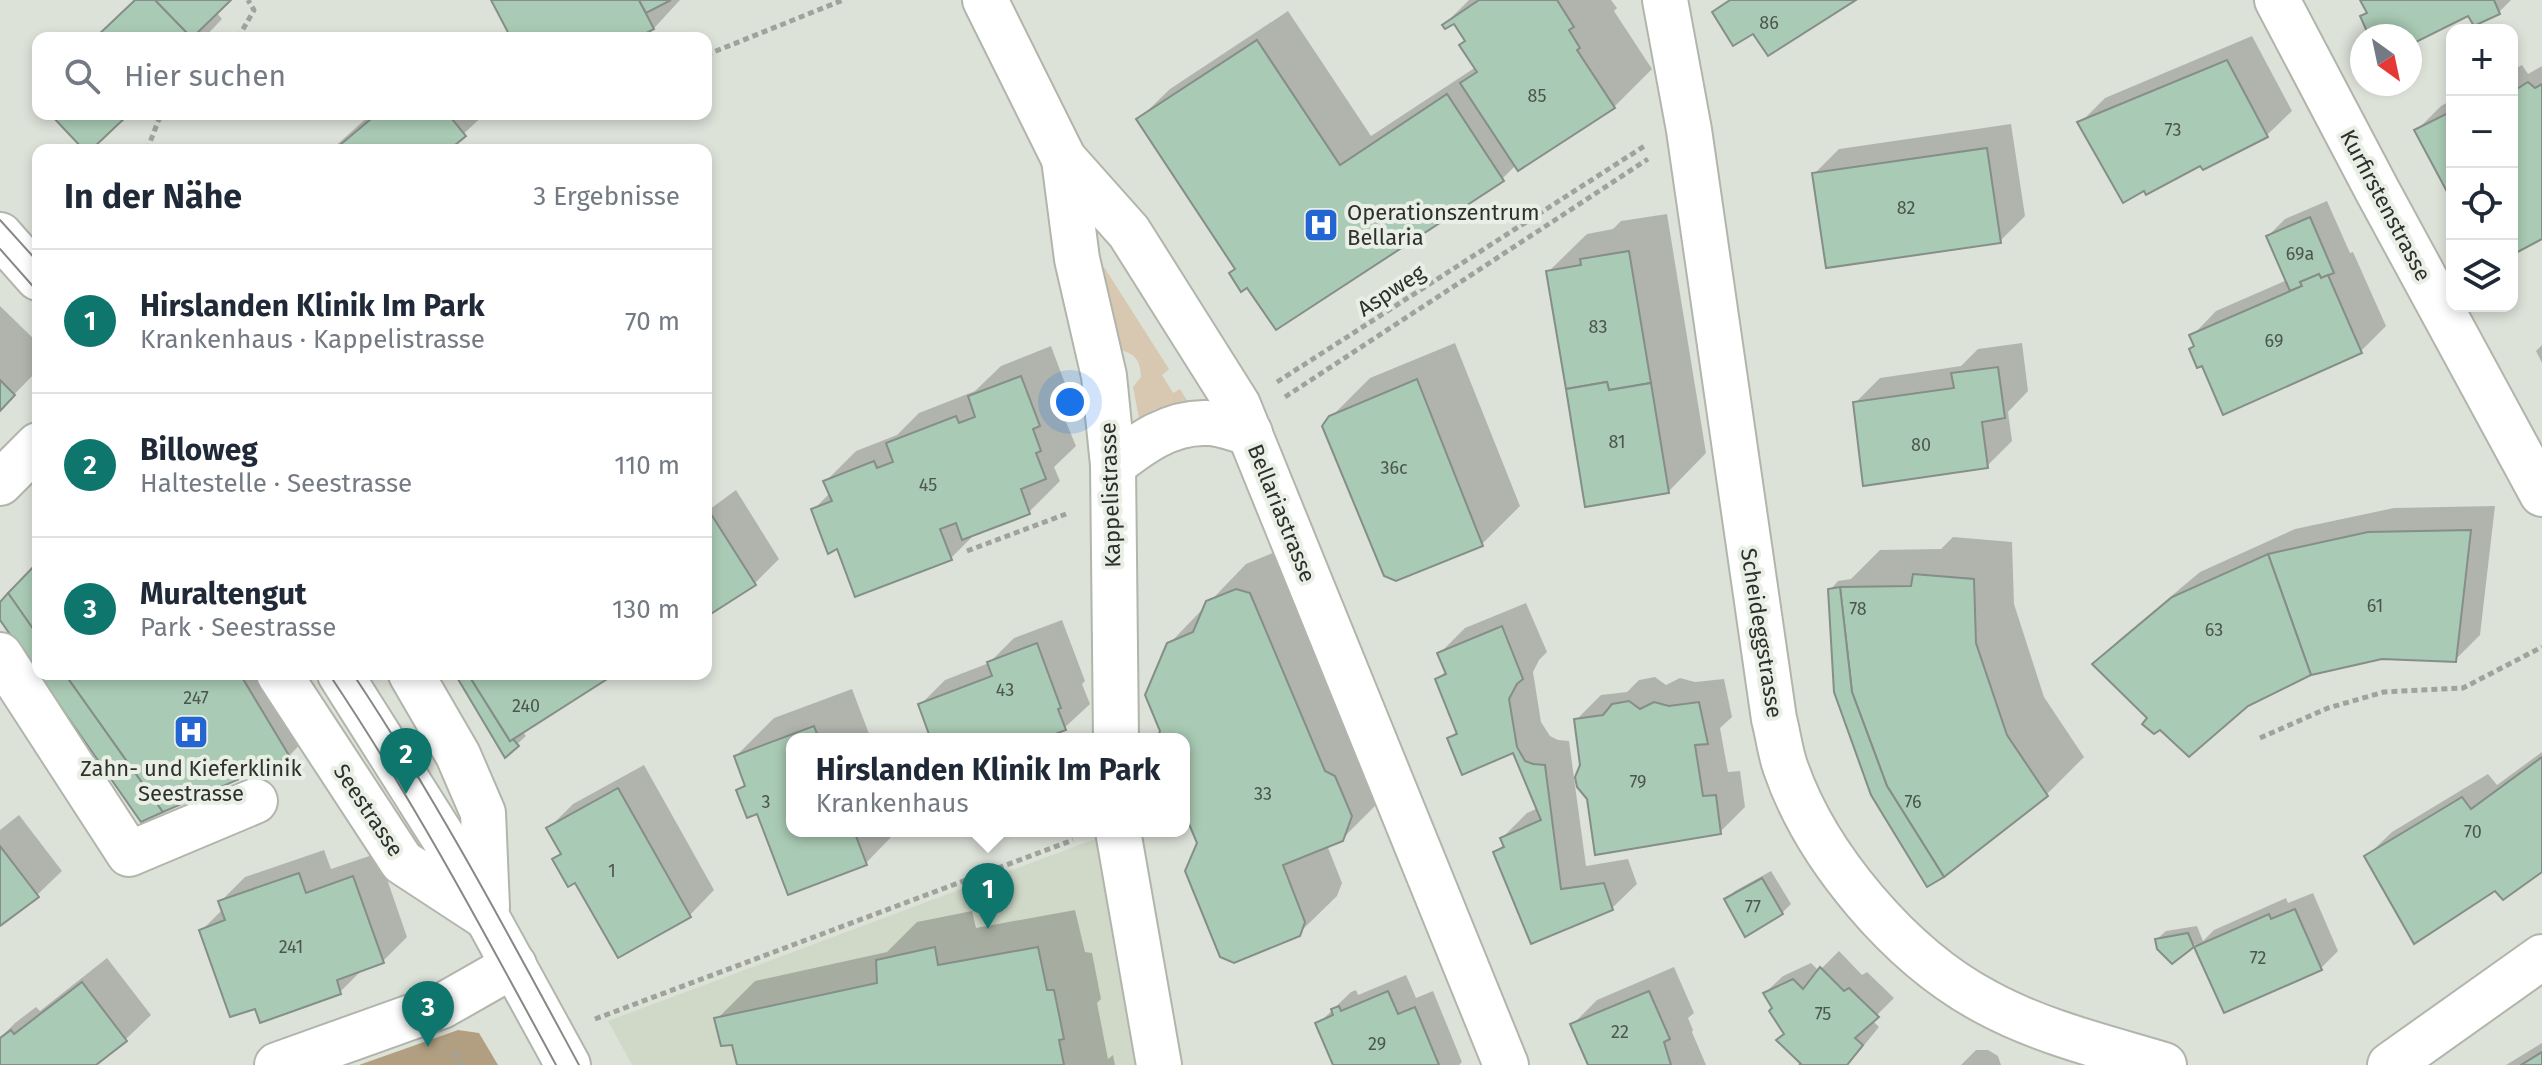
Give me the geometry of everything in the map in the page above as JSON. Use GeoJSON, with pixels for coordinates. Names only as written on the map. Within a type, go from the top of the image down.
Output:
{"type":"FeatureCollection","features":[{"type":"Feature","properties":{"kind":"street","name":"Bellariastrasse"},"geometry":{"type":"LineString","coordinates":[[985,0],[1064,159],[1129,232],[1238,405],[1506,1065]]}},
{"type":"Feature","properties":{"kind":"street","name":"Scheideggstrasse"},"geometry":{"type":"LineString","coordinates":[[1665,0],[1689,130],[1774,719],[1785,766],[1800,800],[1849,881],[1891,931],[1933,968],[1986,1002],[2055,1031],[2164,1065]]}},
{"type":"Feature","properties":{"kind":"street","name":"Kurfirstenstrasse"},"geometry":{"type":"LineString","coordinates":[[2277,0],[2542,494]]}},
{"type":"Feature","properties":{"kind":"street","name":"Kappelistrasse"},"geometry":{"type":"LineString","coordinates":[[1064,159],[1077,259],[1104,376],[1113,465],[1116,733]]}},
{"type":"Feature","properties":{"kind":"street"},"geometry":{"type":"LineString","coordinates":[[0,235],[32,271]]}},
{"type":"Feature","properties":{"kind":"street"},"geometry":{"type":"LineString","coordinates":[[1113,465],[1168,428],[1208,423],[1250,433]]}},
{"type":"Feature","properties":{"kind":"street"},"geometry":{"type":"LineString","coordinates":[[0,483],[32,451]]}},
{"type":"Feature","properties":{"kind":"street"},"geometry":{"type":"LineString","coordinates":[[0,655],[129,854],[255,801]]}},
{"type":"Feature","properties":{"kind":"street","name":"Seestrasse"},"geometry":{"type":"LineString","coordinates":[[283,680],[402,862],[488,918]]}},
{"type":"Feature","properties":{"kind":"street","name":"Seestrasse"},"geometry":{"type":"LineString","coordinates":[[344,680],[443,837],[568,1065]]}},
{"type":"Feature","properties":{"kind":"street","name":"Seestrasse"},"geometry":{"type":"LineString","coordinates":[[414,680],[458,755],[483,813],[488,918]]}},
{"type":"Feature","properties":{"kind":"street"},"geometry":{"type":"LineString","coordinates":[[1103,837],[1159,1065]]}},
{"type":"Feature","properties":{"kind":"street"},"geometry":{"type":"LineString","coordinates":[[2390,1065],[2542,957]]}},
{"type":"Feature","properties":{"kind":"street"},"geometry":{"type":"LineString","coordinates":[[277,1065],[442,1006],[514,965]]}},
{"type":"Feature","properties":{"kind":"path"},"geometry":{"type":"LineString","coordinates":[[241,32],[254,10],[248,0]]}},
{"type":"Feature","properties":{"kind":"path"},"geometry":{"type":"LineString","coordinates":[[712,53],[843,0]]}},
{"type":"Feature","properties":{"kind":"path"},"geometry":{"type":"LineString","coordinates":[[149,144],[156,120]]}},
{"type":"Feature","properties":{"kind":"path","name":"Aspweg"},"geometry":{"type":"LineString","coordinates":[[1276,383],[1657,138]]}},
{"type":"Feature","properties":{"kind":"path","name":"Aspweg"},"geometry":{"type":"LineString","coordinates":[[1289,394],[1626,173]]}},
{"type":"Feature","properties":{"kind":"path"},"geometry":{"type":"LineString","coordinates":[[967,551],[1068,514]]}},
{"type":"Feature","properties":{"kind":"path"},"geometry":{"type":"LineString","coordinates":[[2260,738],[2328,708],[2384,692],[2463,688],[2542,647]]}},
{"type":"Feature","properties":{"kind":"path"},"geometry":{"type":"LineString","coordinates":[[595,1019],[1091,837]]}},
{"type":"Feature","properties":{"kind":"shaded area"},"geometry":{"type":"Polygon","coordinates":[[[1104,267],[1169,369],[1162,375],[1173,393],[1180,389],[1188,402],[1155,409],[1139,418],[1133,387],[1141,377],[1140,367],[1137,359],[1121,350],[1099,268],[1104,267]]]}},
{"type":"Feature","properties":{"kind":"shaded area"},"geometry":{"type":"Polygon","coordinates":[[[1103,837],[1143,1065],[632,1065],[608,1021],[1103,837]]]}},
{"type":"Feature","properties":{"kind":"shaded area"},"geometry":{"type":"Polygon","coordinates":[[[458,1030],[479,1033],[498,1065],[359,1065],[458,1030]]]}},
{"type":"Feature","properties":{"kind":"building"},"geometry":{"type":"Polygon","coordinates":[[[135,0],[155,0],[186,32],[101,32],[135,0]]]}},
{"type":"Feature","properties":{"kind":"building"},"geometry":{"type":"Polygon","coordinates":[[[155,0],[231,0],[198,32],[186,32],[155,0]]]}},
{"type":"Feature","properties":{"kind":"building"},"geometry":{"type":"Polygon","coordinates":[[[491,0],[639,0],[654,29],[648,32],[508,32],[491,0]]]}},
{"type":"Feature","properties":{"kind":"building"},"geometry":{"type":"Polygon","coordinates":[[[639,0],[671,0],[646,13],[639,0]]]}},
{"type":"Feature","properties":{"kind":"building"},"geometry":{"type":"Polygon","coordinates":[[[1479,0],[1557,0],[1574,27],[1569,30],[1580,48],[1577,50],[1615,108],[1518,171],[1460,83],[1477,72],[1459,45],[1465,41],[1454,24],[1445,29],[1442,25],[1479,0]]]}},
{"type":"Feature","properties":{"kind":"building"},"geometry":{"type":"Polygon","coordinates":[[[1730,0],[1856,0],[1768,56],[1753,34],[1733,46],[1712,12],[1730,0]]]}},
{"type":"Feature","properties":{"kind":"building"},"geometry":{"type":"Polygon","coordinates":[[[2360,0],[2494,0],[2500,14],[2478,24],[2473,24],[2468,16],[2446,24],[2446,27],[2422,39],[2422,24],[2364,24],[2360,16],[2367,13],[2360,0]]]}},
{"type":"Feature","properties":{"kind":"building","name":"Operationszentrum Bellaria"},"geometry":{"type":"Polygon","coordinates":[[[1257,40],[1340,165],[1447,94],[1504,181],[1276,330],[1247,288],[1241,292],[1229,273],[1235,269],[1136,119],[1257,40]]]}},
{"type":"Feature","properties":{"kind":"building"},"geometry":{"type":"Polygon","coordinates":[[[2227,60],[2268,137],[2203,170],[2200,166],[2146,195],[2144,191],[2123,203],[2077,122],[2227,60]]]}},
{"type":"Feature","properties":{"kind":"building"},"geometry":{"type":"Polygon","coordinates":[[[2528,82],[2535,88],[2542,84],[2542,239],[2518,252],[2518,96],[2518,88],[2528,82]]]}},
{"type":"Feature","properties":{"kind":"building"},"geometry":{"type":"Polygon","coordinates":[[[2446,114],[2446,190],[2414,130],[2446,114]]]}},
{"type":"Feature","properties":{"kind":"building"},"geometry":{"type":"Polygon","coordinates":[[[56,120],[123,120],[97,144],[78,144],[56,120]]]}},
{"type":"Feature","properties":{"kind":"building"},"geometry":{"type":"Polygon","coordinates":[[[370,120],[453,120],[466,136],[456,144],[341,144],[370,120]]]}},
{"type":"Feature","properties":{"kind":"building"},"geometry":{"type":"Polygon","coordinates":[[[1987,148],[2001,243],[1826,268],[1812,173],[1987,148]]]}},
{"type":"Feature","properties":{"kind":"building"},"geometry":{"type":"Polygon","coordinates":[[[2310,217],[2334,273],[2321,278],[2319,274],[2300,282],[2302,286],[2290,291],[2266,236],[2310,217]]]}},
{"type":"Feature","properties":{"kind":"building"},"geometry":{"type":"Polygon","coordinates":[[[1629,251],[1651,383],[1609,390],[1607,382],[1566,389],[1546,271],[1581,265],[1580,259],[1629,251]]]}},
{"type":"Feature","properties":{"kind":"building"},"geometry":{"type":"Polygon","coordinates":[[[2319,274],[2321,278],[2328,275],[2362,353],[2223,415],[2202,366],[2197,368],[2189,349],[2194,346],[2189,335],[2302,286],[2300,282],[2319,274]]]}},
{"type":"Feature","properties":{"kind":"building"},"geometry":{"type":"Polygon","coordinates":[[[1998,367],[2005,418],[1982,422],[1988,468],[1863,486],[1853,402],[1954,388],[1951,373],[1998,367]]]}},
{"type":"Feature","properties":{"kind":"building"},"geometry":{"type":"Polygon","coordinates":[[[1021,376],[1040,426],[1033,429],[1041,451],[1036,453],[1046,479],[1021,489],[1030,514],[962,540],[956,523],[940,529],[952,560],[855,597],[837,549],[828,554],[811,509],[832,501],[823,481],[874,461],[877,468],[893,462],[886,443],[956,416],[959,423],[975,417],[968,396],[1021,376]]]}},
{"type":"Feature","properties":{"kind":"building"},"geometry":{"type":"Polygon","coordinates":[[[1417,379],[1483,546],[1396,581],[1384,576],[1322,426],[1329,416],[1417,379]]]}},
{"type":"Feature","properties":{"kind":"building"},"geometry":{"type":"Polygon","coordinates":[[[0,380],[15,395],[0,411],[0,380]]]}},
{"type":"Feature","properties":{"kind":"building"},"geometry":{"type":"Polygon","coordinates":[[[1607,382],[1609,390],[1651,383],[1669,493],[1585,507],[1566,389],[1607,382]]]}},
{"type":"Feature","properties":{"kind":"building"},"geometry":{"type":"Polygon","coordinates":[[[712,516],[756,585],[712,613],[712,516]]]}},
{"type":"Feature","properties":{"kind":"building"},"geometry":{"type":"Polygon","coordinates":[[[2471,530],[2456,662],[2382,659],[2311,675],[2268,554],[2368,532],[2471,530]]]}},
{"type":"Feature","properties":{"kind":"building"},"geometry":{"type":"Polygon","coordinates":[[[2268,554],[2311,675],[2248,706],[2189,757],[2160,730],[2154,734],[2142,724],[2147,718],[2092,664],[2172,597],[2268,554]]]}},
{"type":"Feature","properties":{"kind":"building"},"geometry":{"type":"Polygon","coordinates":[[[32,568],[32,627],[8,593],[32,568]]]}},
{"type":"Feature","properties":{"kind":"building"},"geometry":{"type":"Polygon","coordinates":[[[1913,574],[1974,579],[1976,643],[2007,735],[2048,796],[1944,877],[1887,786],[1852,692],[1840,587],[1911,586],[1913,574]]]}},
{"type":"Feature","properties":{"kind":"building"},"geometry":{"type":"Polygon","coordinates":[[[1840,587],[1852,692],[1887,786],[1944,877],[1927,887],[1871,795],[1834,692],[1828,589],[1840,587]]]}},
{"type":"Feature","properties":{"kind":"building"},"geometry":{"type":"Polygon","coordinates":[[[1236,589],[1250,593],[1325,771],[1335,776],[1352,816],[1343,841],[1283,865],[1305,922],[1300,936],[1234,963],[1220,957],[1185,871],[1197,843],[1190,826],[1190,733],[1159,733],[1145,695],[1167,643],[1193,632],[1206,601],[1236,589]]]}},
{"type":"Feature","properties":{"kind":"building"},"geometry":{"type":"Polygon","coordinates":[[[8,593],[32,627],[32,666],[0,620],[0,602],[8,593]]]}},
{"type":"Feature","properties":{"kind":"building"},"geometry":{"type":"Polygon","coordinates":[[[1502,626],[1523,679],[1509,699],[1517,747],[1525,761],[1545,765],[1561,889],[1604,883],[1613,910],[1531,944],[1493,852],[1504,847],[1500,838],[1541,820],[1513,753],[1462,775],[1447,738],[1457,734],[1435,679],[1446,674],[1437,653],[1502,626]]]}},
{"type":"Feature","properties":{"kind":"building"},"geometry":{"type":"Polygon","coordinates":[[[1037,643],[1066,730],[1058,733],[929,733],[918,704],[992,676],[987,662],[1037,643]]]}},
{"type":"Feature","properties":{"kind":"building"},"geometry":{"type":"Polygon","coordinates":[[[42,680],[69,680],[163,812],[141,822],[42,680]]]}},
{"type":"Feature","properties":{"kind":"building","name":"Zahn- und Kieferklinik Seestrasse"},"geometry":{"type":"Polygon","coordinates":[[[69,680],[244,680],[290,757],[163,812],[69,680]]]}},
{"type":"Feature","properties":{"kind":"building"},"geometry":{"type":"Polygon","coordinates":[[[459,680],[472,680],[510,741],[513,739],[519,746],[505,758],[459,680]]]}},
{"type":"Feature","properties":{"kind":"building"},"geometry":{"type":"Polygon","coordinates":[[[472,680],[606,680],[510,741],[472,680]]]}},
{"type":"Feature","properties":{"kind":"building"},"geometry":{"type":"Polygon","coordinates":[[[1629,701],[1640,709],[1654,702],[1669,706],[1699,702],[1708,744],[1695,745],[1703,796],[1716,795],[1721,834],[1595,855],[1587,799],[1577,787],[1575,777],[1580,765],[1574,719],[1603,715],[1612,704],[1629,701]]]}},
{"type":"Feature","properties":{"kind":"building"},"geometry":{"type":"Polygon","coordinates":[[[814,726],[817,733],[795,733],[814,726]]]}},
{"type":"Feature","properties":{"kind":"building"},"geometry":{"type":"Polygon","coordinates":[[[786,736],[786,837],[856,837],[867,865],[788,895],[757,814],[747,818],[736,790],[745,786],[734,756],[786,736]]]}},
{"type":"Feature","properties":{"kind":"building"},"geometry":{"type":"Polygon","coordinates":[[[2542,757],[2542,872],[2503,900],[2495,891],[2414,944],[2364,856],[2462,797],[2471,809],[2542,757]]]}},
{"type":"Feature","properties":{"kind":"building"},"geometry":{"type":"Polygon","coordinates":[[[618,788],[691,917],[618,958],[575,883],[568,887],[552,859],[561,854],[546,828],[618,788]]]}},
{"type":"Feature","properties":{"kind":"building"},"geometry":{"type":"Polygon","coordinates":[[[0,846],[39,897],[0,926],[0,846]]]}},
{"type":"Feature","properties":{"kind":"building"},"geometry":{"type":"Polygon","coordinates":[[[299,873],[306,893],[353,876],[384,963],[337,980],[341,994],[260,1023],[255,1009],[230,1017],[199,930],[225,920],[218,901],[299,873]]]}},
{"type":"Feature","properties":{"kind":"building"},"geometry":{"type":"Polygon","coordinates":[[[1762,878],[1783,914],[1745,937],[1724,899],[1762,878]]]}},
{"type":"Feature","properties":{"kind":"building"},"geometry":{"type":"Polygon","coordinates":[[[2295,909],[2322,970],[2224,1013],[2194,947],[2269,914],[2271,919],[2295,909]]]}},
{"type":"Feature","properties":{"kind":"building"},"geometry":{"type":"Polygon","coordinates":[[[2188,933],[2194,947],[2172,964],[2157,949],[2155,939],[2188,933]]]}},
{"type":"Feature","properties":{"kind":"building"},"geometry":{"type":"Polygon","coordinates":[[[935,947],[938,965],[1038,947],[1047,990],[1054,990],[1064,1039],[1059,1040],[1064,1065],[737,1065],[732,1045],[721,1046],[714,1018],[877,983],[876,960],[935,947]]]}},
{"type":"Feature","properties":{"kind":"building"},"geometry":{"type":"Polygon","coordinates":[[[1820,967],[1844,991],[1849,988],[1879,1017],[1855,1038],[1863,1045],[1847,1065],[1799,1065],[1776,1040],[1784,1034],[1769,1011],[1772,1008],[1763,993],[1793,979],[1803,989],[1820,967]]]}},
{"type":"Feature","properties":{"kind":"building"},"geometry":{"type":"Polygon","coordinates":[[[82,982],[127,1041],[96,1065],[0,1065],[0,1038],[11,1030],[14,1034],[82,982]]]}},
{"type":"Feature","properties":{"kind":"building"},"geometry":{"type":"Polygon","coordinates":[[[1388,991],[1398,1014],[1415,1007],[1439,1065],[1333,1065],[1315,1023],[1333,1015],[1331,1009],[1339,1006],[1341,1011],[1388,991]]]}},
{"type":"Feature","properties":{"kind":"building"},"geometry":{"type":"Polygon","coordinates":[[[1649,991],[1670,1039],[1664,1042],[1671,1065],[1588,1065],[1570,1024],[1649,991]]]}},
{"type":"Feature","properties":{"kind":"building"},"geometry":{"type":"Polygon","coordinates":[[[2542,1052],[2542,1065],[2521,1065],[2542,1052]]]}},
{"type":"Feature","properties":{"kind":"tram line"},"geometry":{"type":"LineString","coordinates":[[0,220],[32,255]]}},
{"type":"Feature","properties":{"kind":"tram line"},"geometry":{"type":"LineString","coordinates":[[0,249],[32,285]]}},
{"type":"Feature","properties":{"kind":"tram line"},"geometry":{"type":"LineString","coordinates":[[333,680],[419,818],[556,1065]]}},
{"type":"Feature","properties":{"kind":"tram line"},"geometry":{"type":"LineString","coordinates":[[357,680],[442,818],[579,1065]]}},
{"type":"Feature","properties":{"kind":"place","name":"Operationszentrum Bellaria"},"geometry":{"type":"Point","coordinates":[1321,225]}},
{"type":"Feature","properties":{"kind":"place","name":"Zahn- und Kieferklinik Seestrasse"},"geometry":{"type":"Point","coordinates":[191,732]}},
{"type":"Feature","properties":{"kind":"place","name":"Billoweg"},"geometry":{"type":"Point","coordinates":[406,794]}},
{"type":"Feature","properties":{"kind":"place","name":"Hirslanden Klinik Im Park"},"geometry":{"type":"Point","coordinates":[988,929]}},
{"type":"Feature","properties":{"kind":"place","name":"Muraltengut"},"geometry":{"type":"Point","coordinates":[428,1047]}}]}
